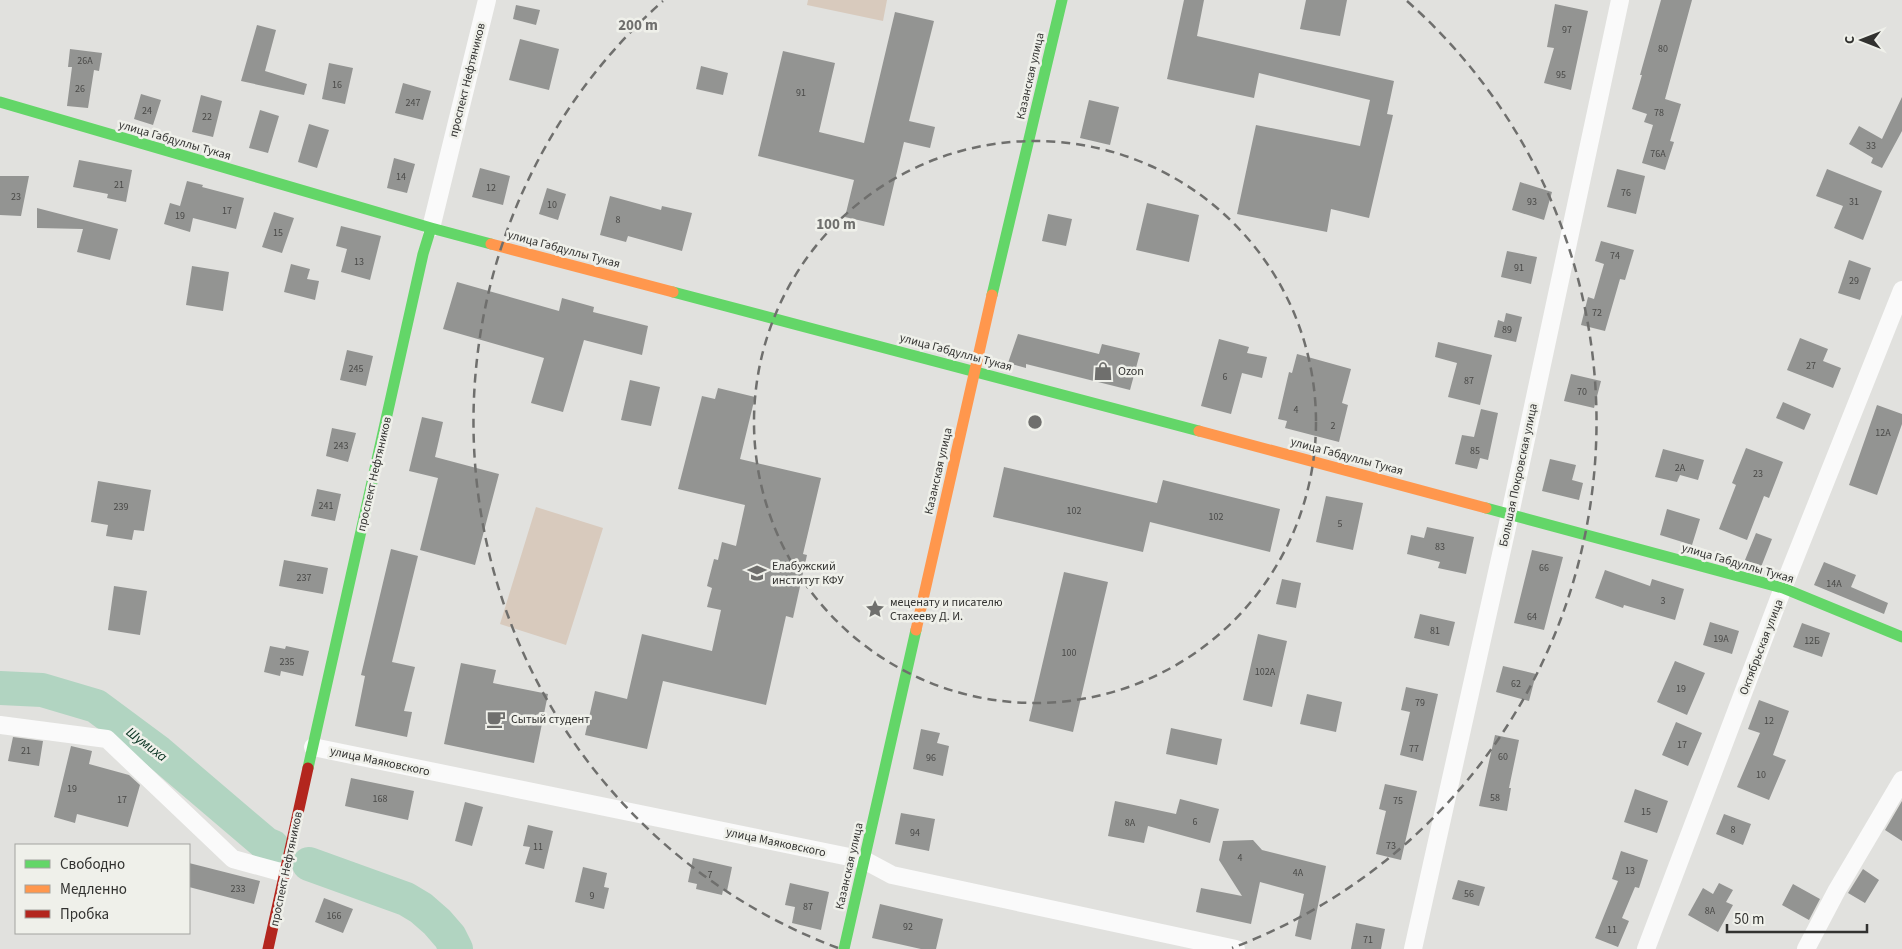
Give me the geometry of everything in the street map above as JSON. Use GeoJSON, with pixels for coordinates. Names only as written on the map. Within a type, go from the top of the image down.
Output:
{"type":"FeatureCollection","features":[{"type":"Feature","properties":{"kind":"street","name":"проспект Нефтяников"},"geometry":{"type":"LineString","coordinates":[[268,949],[423,254],[487,0]]}},
{"type":"Feature","properties":{"kind":"street","name":"Казанская улица"},"geometry":{"type":"LineString","coordinates":[[844,949],[974,371],[1062,0]]}},
{"type":"Feature","properties":{"kind":"street","name":"Большая Покровская улица"},"geometry":{"type":"LineString","coordinates":[[1413,949],[1510,514],[1620,0]]}},
{"type":"Feature","properties":{"kind":"street","name":"улица Габдуллы Тукая"},"geometry":{"type":"LineString","coordinates":[[0,102],[431,228],[974,371],[1783,588],[1902,637]]}},
{"type":"Feature","properties":{"kind":"street","name":"Октябрьская улица"},"geometry":{"type":"LineString","coordinates":[[1646,949],[1783,588],[1902,290]]}},
{"type":"Feature","properties":{"kind":"street"},"geometry":{"type":"LineString","coordinates":[[0,725],[107,739],[233,859],[284,873]]}},
{"type":"Feature","properties":{"kind":"street","name":"улица Маяковского"},"geometry":{"type":"LineString","coordinates":[[313,747],[864,860],[892,875],[1236,949]]}},
{"type":"Feature","properties":{"kind":"street"},"geometry":{"type":"LineString","coordinates":[[1806,949],[1837,890],[1902,780]]}},
{"type":"Feature","properties":{"kind":"shaded area"},"geometry":{"type":"Polygon","coordinates":[[[808,0],[887,0],[883,21],[807,5],[808,0]]]}},
{"type":"Feature","properties":{"kind":"shaded area"},"geometry":{"type":"Polygon","coordinates":[[[536,507],[603,528],[566,645],[500,624],[536,507]]]}},
{"type":"Feature","properties":{"kind":"building"},"geometry":{"type":"Polygon","coordinates":[[[1184,0],[1204,0],[1197,36],[1394,81],[1387,114],[1393,115],[1369,218],[1331,209],[1327,232],[1237,214],[1256,125],[1360,146],[1370,100],[1259,73],[1254,98],[1167,79],[1184,0]]]}},
{"type":"Feature","properties":{"kind":"building"},"geometry":{"type":"Polygon","coordinates":[[[1306,0],[1347,0],[1340,36],[1300,29],[1306,0]]]}},
{"type":"Feature","properties":{"kind":"building"},"geometry":{"type":"Polygon","coordinates":[[[1661,0],[1692,0],[1665,99],[1681,104],[1670,141],[1674,142],[1665,170],[1642,163],[1653,125],[1644,122],[1647,114],[1632,109],[1661,0]]]}},
{"type":"Feature","properties":{"kind":"building"},"geometry":{"type":"Polygon","coordinates":[[[1555,4],[1588,11],[1571,90],[1544,83],[1554,48],[1547,47],[1555,4]]]}},
{"type":"Feature","properties":{"kind":"building"},"geometry":{"type":"Polygon","coordinates":[[[516,5],[540,10],[536,25],[513,19],[516,5]]]}},
{"type":"Feature","properties":{"kind":"building"},"geometry":{"type":"Polygon","coordinates":[[[895,12],[934,21],[909,121],[935,127],[930,148],[904,142],[884,226],[845,217],[854,180],[758,156],[783,51],[835,63],[819,132],[864,143],[895,12]]]}},
{"type":"Feature","properties":{"kind":"building"},"geometry":{"type":"Polygon","coordinates":[[[257,25],[276,30],[265,71],[307,84],[304,95],[241,81],[257,25]]]}},
{"type":"Feature","properties":{"kind":"building"},"geometry":{"type":"Polygon","coordinates":[[[520,39],[559,49],[549,90],[509,80],[520,39]]]}},
{"type":"Feature","properties":{"kind":"building"},"geometry":{"type":"Polygon","coordinates":[[[70,49],[102,53],[99,71],[94,70],[88,108],[67,106],[72,67],[68,67],[70,49]]]}},
{"type":"Feature","properties":{"kind":"building"},"geometry":{"type":"Polygon","coordinates":[[[329,63],[353,68],[345,104],[322,99],[329,63]]]}},
{"type":"Feature","properties":{"kind":"building"},"geometry":{"type":"Polygon","coordinates":[[[701,66],[728,73],[723,95],[696,89],[701,66]]]}},
{"type":"Feature","properties":{"kind":"building"},"geometry":{"type":"Polygon","coordinates":[[[403,83],[431,91],[423,120],[395,113],[403,83]]]}},
{"type":"Feature","properties":{"kind":"building"},"geometry":{"type":"Polygon","coordinates":[[[141,94],[161,100],[153,125],[134,119],[141,94]]]}},
{"type":"Feature","properties":{"kind":"building"},"geometry":{"type":"Polygon","coordinates":[[[201,95],[222,101],[213,137],[192,132],[201,95]]]}},
{"type":"Feature","properties":{"kind":"building"},"geometry":{"type":"Polygon","coordinates":[[[1902,97],[1902,131],[1882,168],[1871,163],[1873,158],[1849,144],[1859,126],[1882,139],[1902,97]]]}},
{"type":"Feature","properties":{"kind":"building"},"geometry":{"type":"Polygon","coordinates":[[[1089,100],[1119,107],[1110,145],[1080,138],[1089,100]]]}},
{"type":"Feature","properties":{"kind":"building"},"geometry":{"type":"Polygon","coordinates":[[[260,110],[279,116],[268,153],[249,148],[260,110]]]}},
{"type":"Feature","properties":{"kind":"building"},"geometry":{"type":"Polygon","coordinates":[[[309,124],[329,130],[317,168],[298,162],[309,124]]]}},
{"type":"Feature","properties":{"kind":"building"},"geometry":{"type":"Polygon","coordinates":[[[394,158],[415,164],[407,193],[387,188],[394,158]]]}},
{"type":"Feature","properties":{"kind":"building"},"geometry":{"type":"Polygon","coordinates":[[[79,160],[132,170],[126,202],[107,198],[108,194],[73,187],[79,160]]]}},
{"type":"Feature","properties":{"kind":"building"},"geometry":{"type":"Polygon","coordinates":[[[480,168],[510,176],[503,205],[472,197],[480,168]]]}},
{"type":"Feature","properties":{"kind":"building"},"geometry":{"type":"Polygon","coordinates":[[[1617,169],[1645,176],[1636,214],[1607,207],[1617,169]]]}},
{"type":"Feature","properties":{"kind":"building"},"geometry":{"type":"Polygon","coordinates":[[[1827,169],[1882,191],[1863,240],[1834,228],[1843,206],[1816,196],[1827,169]]]}},
{"type":"Feature","properties":{"kind":"building"},"geometry":{"type":"Polygon","coordinates":[[[0,176],[29,176],[21,216],[0,215],[0,176]]]}},
{"type":"Feature","properties":{"kind":"building"},"geometry":{"type":"Polygon","coordinates":[[[187,181],[244,198],[236,229],[193,218],[190,232],[164,224],[170,203],[180,206],[187,181]]]}},
{"type":"Feature","properties":{"kind":"building"},"geometry":{"type":"Polygon","coordinates":[[[1520,182],[1552,192],[1544,220],[1512,210],[1520,182]]]}},
{"type":"Feature","properties":{"kind":"building"},"geometry":{"type":"Polygon","coordinates":[[[547,188],[566,194],[558,220],[539,214],[547,188]]]}},
{"type":"Feature","properties":{"kind":"building"},"geometry":{"type":"Polygon","coordinates":[[[610,196],[661,210],[662,206],[692,213],[682,251],[628,236],[626,242],[600,235],[610,196]]]}},
{"type":"Feature","properties":{"kind":"building"},"geometry":{"type":"Polygon","coordinates":[[[1147,203],[1199,215],[1189,262],[1136,250],[1147,203]]]}},
{"type":"Feature","properties":{"kind":"building"},"geometry":{"type":"Polygon","coordinates":[[[37,208],[118,229],[110,260],[77,252],[83,229],[37,228],[37,208]]]}},
{"type":"Feature","properties":{"kind":"building"},"geometry":{"type":"Polygon","coordinates":[[[274,212],[294,218],[282,253],[262,247],[274,212]]]}},
{"type":"Feature","properties":{"kind":"building"},"geometry":{"type":"Polygon","coordinates":[[[1048,214],[1072,219],[1066,246],[1042,241],[1048,214]]]}},
{"type":"Feature","properties":{"kind":"building"},"geometry":{"type":"Polygon","coordinates":[[[341,226],[381,236],[370,280],[341,272],[347,249],[336,246],[341,226]]]}},
{"type":"Feature","properties":{"kind":"building"},"geometry":{"type":"Polygon","coordinates":[[[1601,241],[1634,250],[1625,280],[1620,279],[1605,331],[1581,325],[1588,297],[1594,299],[1604,264],[1595,261],[1601,241]]]}},
{"type":"Feature","properties":{"kind":"building"},"geometry":{"type":"Polygon","coordinates":[[[1507,251],[1537,257],[1531,284],[1501,277],[1507,251]]]}},
{"type":"Feature","properties":{"kind":"building"},"geometry":{"type":"Polygon","coordinates":[[[1849,260],[1871,268],[1860,300],[1838,293],[1849,260]]]}},
{"type":"Feature","properties":{"kind":"building"},"geometry":{"type":"Polygon","coordinates":[[[291,264],[310,269],[307,279],[319,281],[315,300],[284,292],[291,264]]]}},
{"type":"Feature","properties":{"kind":"building"},"geometry":{"type":"Polygon","coordinates":[[[192,266],[229,272],[223,311],[186,305],[192,266]]]}},
{"type":"Feature","properties":{"kind":"building"},"geometry":{"type":"Polygon","coordinates":[[[457,282],[559,311],[562,298],[594,307],[593,312],[648,326],[642,355],[584,340],[563,412],[531,403],[544,358],[443,329],[457,282]]]}},
{"type":"Feature","properties":{"kind":"building"},"geometry":{"type":"Polygon","coordinates":[[[1506,313],[1522,317],[1516,342],[1494,337],[1498,320],[1504,322],[1506,313]]]}},
{"type":"Feature","properties":{"kind":"building"},"geometry":{"type":"Polygon","coordinates":[[[1018,334],[1099,354],[1102,344],[1140,353],[1130,390],[1026,364],[1026,368],[1008,363],[1018,334]]]}},
{"type":"Feature","properties":{"kind":"building"},"geometry":{"type":"Polygon","coordinates":[[[1800,338],[1828,349],[1823,361],[1841,368],[1833,388],[1787,370],[1800,338]]]}},
{"type":"Feature","properties":{"kind":"building"},"geometry":{"type":"Polygon","coordinates":[[[1219,339],[1249,347],[1247,353],[1267,357],[1262,378],[1242,373],[1231,414],[1201,406],[1219,339]]]}},
{"type":"Feature","properties":{"kind":"building"},"geometry":{"type":"Polygon","coordinates":[[[1438,342],[1492,355],[1480,405],[1448,397],[1457,363],[1435,357],[1438,342]]]}},
{"type":"Feature","properties":{"kind":"building"},"geometry":{"type":"Polygon","coordinates":[[[347,350],[373,356],[366,386],[340,380],[347,350]]]}},
{"type":"Feature","properties":{"kind":"building"},"geometry":{"type":"Polygon","coordinates":[[[1297,354],[1351,369],[1342,403],[1348,405],[1339,442],[1285,428],[1287,421],[1278,419],[1289,372],[1292,373],[1297,354]]]}},
{"type":"Feature","properties":{"kind":"building"},"geometry":{"type":"Polygon","coordinates":[[[1571,374],[1601,381],[1594,408],[1564,401],[1571,374]]]}},
{"type":"Feature","properties":{"kind":"building"},"geometry":{"type":"Polygon","coordinates":[[[630,380],[660,387],[651,426],[621,420],[630,380]]]}},
{"type":"Feature","properties":{"kind":"building","name":"Елабужский институт КФУ"},"geometry":{"type":"Polygon","coordinates":[[[718,388],[755,397],[740,459],[821,478],[803,554],[807,555],[793,618],[786,616],[766,705],[663,681],[647,749],[585,735],[595,691],[627,699],[642,634],[712,651],[721,610],[707,607],[712,588],[707,586],[714,559],[718,560],[722,542],[736,546],[745,505],[678,489],[702,396],[715,399],[718,388]]]}},
{"type":"Feature","properties":{"kind":"building"},"geometry":{"type":"Polygon","coordinates":[[[1783,402],[1811,414],[1804,430],[1776,418],[1783,402]]]}},
{"type":"Feature","properties":{"kind":"building"},"geometry":{"type":"Polygon","coordinates":[[[1877,405],[1902,414],[1902,424],[1877,495],[1849,485],[1877,405]]]}},
{"type":"Feature","properties":{"kind":"building"},"geometry":{"type":"Polygon","coordinates":[[[1481,409],[1498,413],[1488,460],[1480,458],[1477,469],[1455,464],[1462,435],[1474,437],[1481,409]]]}},
{"type":"Feature","properties":{"kind":"building"},"geometry":{"type":"Polygon","coordinates":[[[422,417],[443,422],[435,457],[499,474],[475,565],[420,550],[438,478],[409,471],[422,417]]]}},
{"type":"Feature","properties":{"kind":"building"},"geometry":{"type":"Polygon","coordinates":[[[332,428],[356,433],[348,462],[326,456],[332,428]]]}},
{"type":"Feature","properties":{"kind":"building"},"geometry":{"type":"Polygon","coordinates":[[[1746,448],[1783,462],[1769,498],[1764,496],[1747,540],[1719,529],[1736,485],[1732,483],[1746,448]]]}},
{"type":"Feature","properties":{"kind":"building"},"geometry":{"type":"Polygon","coordinates":[[[1663,449],[1704,460],[1698,480],[1680,475],[1677,482],[1655,477],[1663,449]]]}},
{"type":"Feature","properties":{"kind":"building"},"geometry":{"type":"Polygon","coordinates":[[[1550,459],[1576,465],[1572,480],[1583,483],[1579,500],[1542,491],[1550,459]]]}},
{"type":"Feature","properties":{"kind":"building"},"geometry":{"type":"Polygon","coordinates":[[[1004,467],[1157,503],[1163,480],[1280,509],[1270,552],[1150,522],[1143,552],[993,517],[1004,467]]]}},
{"type":"Feature","properties":{"kind":"building"},"geometry":{"type":"Polygon","coordinates":[[[98,481],[151,490],[144,531],[134,530],[132,540],[106,536],[108,525],[91,522],[98,481]]]}},
{"type":"Feature","properties":{"kind":"building"},"geometry":{"type":"Polygon","coordinates":[[[317,489],[341,494],[335,521],[311,516],[317,489]]]}},
{"type":"Feature","properties":{"kind":"building"},"geometry":{"type":"Polygon","coordinates":[[[1326,496],[1363,503],[1353,550],[1316,542],[1326,496]]]}},
{"type":"Feature","properties":{"kind":"building"},"geometry":{"type":"Polygon","coordinates":[[[1667,509],[1700,519],[1692,545],[1660,535],[1667,509]]]}},
{"type":"Feature","properties":{"kind":"building"},"geometry":{"type":"Polygon","coordinates":[[[1427,527],[1474,537],[1466,574],[1438,568],[1440,562],[1407,554],[1411,535],[1424,538],[1427,527]]]}},
{"type":"Feature","properties":{"kind":"building"},"geometry":{"type":"Polygon","coordinates":[[[1756,533],[1772,539],[1761,567],[1745,560],[1756,533]]]}},
{"type":"Feature","properties":{"kind":"building"},"geometry":{"type":"Polygon","coordinates":[[[391,549],[418,556],[392,662],[415,667],[404,711],[412,712],[407,737],[355,726],[365,676],[361,675],[391,549]]]}},
{"type":"Feature","properties":{"kind":"building"},"geometry":{"type":"Polygon","coordinates":[[[1532,550],[1563,557],[1544,630],[1514,623],[1532,550]]]}},
{"type":"Feature","properties":{"kind":"building"},"geometry":{"type":"Polygon","coordinates":[[[284,560],[328,568],[323,594],[279,586],[284,560]]]}},
{"type":"Feature","properties":{"kind":"building"},"geometry":{"type":"Polygon","coordinates":[[[1824,562],[1856,575],[1851,587],[1888,603],[1884,614],[1814,585],[1824,562]]]}},
{"type":"Feature","properties":{"kind":"building"},"geometry":{"type":"Polygon","coordinates":[[[1605,570],[1650,586],[1652,579],[1684,589],[1675,620],[1624,605],[1623,608],[1595,598],[1605,570]]]}},
{"type":"Feature","properties":{"kind":"building"},"geometry":{"type":"Polygon","coordinates":[[[1064,572],[1108,582],[1073,732],[1029,721],[1064,572]]]}},
{"type":"Feature","properties":{"kind":"building"},"geometry":{"type":"Polygon","coordinates":[[[1282,579],[1301,583],[1296,608],[1276,604],[1282,579]]]}},
{"type":"Feature","properties":{"kind":"building"},"geometry":{"type":"Polygon","coordinates":[[[114,586],[147,591],[140,635],[108,630],[114,586]]]}},
{"type":"Feature","properties":{"kind":"building"},"geometry":{"type":"Polygon","coordinates":[[[1420,614],[1455,622],[1449,646],[1414,638],[1420,614]]]}},
{"type":"Feature","properties":{"kind":"building"},"geometry":{"type":"Polygon","coordinates":[[[1710,622],[1739,631],[1732,654],[1703,645],[1710,622]]]}},
{"type":"Feature","properties":{"kind":"building"},"geometry":{"type":"Polygon","coordinates":[[[1802,623],[1830,633],[1822,657],[1793,647],[1802,623]]]}},
{"type":"Feature","properties":{"kind":"building"},"geometry":{"type":"Polygon","coordinates":[[[1258,634],[1287,641],[1272,707],[1243,700],[1258,634]]]}},
{"type":"Feature","properties":{"kind":"building"},"geometry":{"type":"Polygon","coordinates":[[[270,646],[285,649],[286,646],[309,651],[303,676],[281,671],[280,676],[264,672],[270,646]]]}},
{"type":"Feature","properties":{"kind":"building"},"geometry":{"type":"Polygon","coordinates":[[[1675,661],[1705,673],[1687,715],[1657,702],[1675,661]]]}},
{"type":"Feature","properties":{"kind":"building","name":"Сытый студент"},"geometry":{"type":"Polygon","coordinates":[[[461,663],[496,670],[493,683],[548,694],[534,763],[444,744],[461,663]]]}},
{"type":"Feature","properties":{"kind":"building"},"geometry":{"type":"Polygon","coordinates":[[[1503,666],[1536,674],[1529,701],[1496,692],[1503,666]]]}},
{"type":"Feature","properties":{"kind":"building"},"geometry":{"type":"Polygon","coordinates":[[[1406,687],[1438,694],[1423,761],[1400,755],[1410,712],[1401,710],[1406,687]]]}},
{"type":"Feature","properties":{"kind":"building"},"geometry":{"type":"Polygon","coordinates":[[[1307,694],[1342,702],[1336,732],[1300,724],[1307,694]]]}},
{"type":"Feature","properties":{"kind":"building"},"geometry":{"type":"Polygon","coordinates":[[[1759,700],[1789,711],[1773,755],[1786,760],[1769,800],[1737,787],[1760,733],[1748,729],[1759,700]]]}},
{"type":"Feature","properties":{"kind":"building"},"geometry":{"type":"Polygon","coordinates":[[[1676,722],[1702,733],[1688,766],[1662,755],[1676,722]]]}},
{"type":"Feature","properties":{"kind":"building"},"geometry":{"type":"Polygon","coordinates":[[[1171,728],[1222,739],[1217,765],[1166,754],[1171,728]]]}},
{"type":"Feature","properties":{"kind":"building"},"geometry":{"type":"Polygon","coordinates":[[[921,729],[940,733],[937,743],[949,746],[943,776],[913,769],[921,729]]]}},
{"type":"Feature","properties":{"kind":"building"},"geometry":{"type":"Polygon","coordinates":[[[1495,735],[1519,740],[1509,788],[1511,788],[1507,811],[1479,806],[1495,735]]]}},
{"type":"Feature","properties":{"kind":"building"},"geometry":{"type":"Polygon","coordinates":[[[13,737],[43,741],[39,766],[8,761],[13,737]]]}},
{"type":"Feature","properties":{"kind":"building"},"geometry":{"type":"Polygon","coordinates":[[[71,746],[92,751],[89,764],[129,775],[140,785],[128,827],[77,814],[75,823],[54,817],[71,746]]]}},
{"type":"Feature","properties":{"kind":"building"},"geometry":{"type":"Polygon","coordinates":[[[351,778],[414,791],[408,820],[345,806],[351,778]]]}},
{"type":"Feature","properties":{"kind":"building"},"geometry":{"type":"Polygon","coordinates":[[[1385,784],[1417,791],[1401,860],[1376,854],[1386,811],[1379,809],[1385,784]]]}},
{"type":"Feature","properties":{"kind":"building"},"geometry":{"type":"Polygon","coordinates":[[[1635,789],[1668,801],[1657,833],[1624,822],[1635,789]]]}},
{"type":"Feature","properties":{"kind":"building"},"geometry":{"type":"Polygon","coordinates":[[[1180,799],[1219,809],[1210,843],[1148,826],[1144,843],[1108,836],[1115,801],[1176,814],[1180,799]]]}},
{"type":"Feature","properties":{"kind":"building"},"geometry":{"type":"Polygon","coordinates":[[[1902,801],[1902,841],[1885,830],[1902,801]]]}},
{"type":"Feature","properties":{"kind":"building"},"geometry":{"type":"Polygon","coordinates":[[[465,802],[483,807],[472,846],[455,841],[465,802]]]}},
{"type":"Feature","properties":{"kind":"building"},"geometry":{"type":"Polygon","coordinates":[[[901,813],[935,819],[929,851],[895,844],[901,813]]]}},
{"type":"Feature","properties":{"kind":"building"},"geometry":{"type":"Polygon","coordinates":[[[1724,814],[1751,824],[1743,845],[1716,834],[1724,814]]]}},
{"type":"Feature","properties":{"kind":"building"},"geometry":{"type":"Polygon","coordinates":[[[528,825],[553,831],[544,869],[525,864],[530,847],[523,846],[528,825]]]}},
{"type":"Feature","properties":{"kind":"building"},"geometry":{"type":"Polygon","coordinates":[[[1253,840],[1262,850],[1326,866],[1311,940],[1295,936],[1304,894],[1260,882],[1251,924],[1196,912],[1201,888],[1242,896],[1219,860],[1223,841],[1253,840]]]}},
{"type":"Feature","properties":{"kind":"building"},"geometry":{"type":"Polygon","coordinates":[[[1621,851],[1648,860],[1639,888],[1635,887],[1622,918],[1629,921],[1618,947],[1595,938],[1618,881],[1612,879],[1621,851]]]}},
{"type":"Feature","properties":{"kind":"building"},"geometry":{"type":"Polygon","coordinates":[[[693,858],[732,867],[727,891],[723,890],[722,895],[696,889],[697,884],[688,882],[693,858]]]}},
{"type":"Feature","properties":{"kind":"building"},"geometry":{"type":"Polygon","coordinates":[[[190,863],[260,881],[254,904],[190,887],[190,863]]]}},
{"type":"Feature","properties":{"kind":"building"},"geometry":{"type":"Polygon","coordinates":[[[583,867],[607,873],[604,887],[609,888],[604,909],[575,902],[583,867]]]}},
{"type":"Feature","properties":{"kind":"building"},"geometry":{"type":"Polygon","coordinates":[[[1863,869],[1879,880],[1865,903],[1848,893],[1863,869]]]}},
{"type":"Feature","properties":{"kind":"building"},"geometry":{"type":"Polygon","coordinates":[[[1458,880],[1485,887],[1479,906],[1452,899],[1458,880]]]}},
{"type":"Feature","properties":{"kind":"building"},"geometry":{"type":"Polygon","coordinates":[[[790,883],[829,892],[821,930],[792,923],[795,907],[785,905],[790,883]]]}},
{"type":"Feature","properties":{"kind":"building"},"geometry":{"type":"Polygon","coordinates":[[[1719,883],[1733,890],[1726,902],[1733,905],[1718,932],[1688,915],[1703,888],[1713,894],[1719,883]]]}},
{"type":"Feature","properties":{"kind":"building"},"geometry":{"type":"Polygon","coordinates":[[[1793,884],[1820,899],[1809,920],[1782,905],[1793,884]]]}},
{"type":"Feature","properties":{"kind":"building"},"geometry":{"type":"Polygon","coordinates":[[[324,898],[353,909],[343,933],[315,922],[324,898]]]}},
{"type":"Feature","properties":{"kind":"building"},"geometry":{"type":"Polygon","coordinates":[[[880,904],[943,919],[936,949],[921,949],[872,938],[880,904]]]}},
{"type":"Feature","properties":{"kind":"building"},"geometry":{"type":"Polygon","coordinates":[[[1356,923],[1385,929],[1381,949],[1351,949],[1356,923]]]}},
{"type":"Feature","properties":{"kind":"waterway","name":"Шумиха"},"geometry":{"type":"LineString","coordinates":[[0,688],[42,690],[96,706],[158,752],[266,844],[273,847]]}},
{"type":"Feature","properties":{"kind":"waterway","name":"Шумиха"},"geometry":{"type":"LineString","coordinates":[[309,864],[406,899],[421,908],[437,922],[450,937],[456,949]]}},
{"type":"Feature","properties":{"kind":"traffic: fast"},"geometry":{"type":"LineString","coordinates":[[992,295],[1062,0]]}},
{"type":"Feature","properties":{"kind":"traffic: fast"},"geometry":{"type":"LineString","coordinates":[[0,102],[491,244]]}},
{"type":"Feature","properties":{"kind":"traffic: fast"},"geometry":{"type":"LineString","coordinates":[[308,768],[423,254],[431,228]]}},
{"type":"Feature","properties":{"kind":"traffic: fast"},"geometry":{"type":"LineString","coordinates":[[673,292],[1199,431]]}},
{"type":"Feature","properties":{"kind":"traffic: fast"},"geometry":{"type":"LineString","coordinates":[[1486,508],[1783,588],[1902,637]]}},
{"type":"Feature","properties":{"kind":"traffic: fast"},"geometry":{"type":"LineString","coordinates":[[844,949],[916,630]]}},
{"type":"Feature","properties":{"kind":"traffic: slow"},"geometry":{"type":"LineString","coordinates":[[491,244],[673,292]]}},
{"type":"Feature","properties":{"kind":"traffic: slow"},"geometry":{"type":"LineString","coordinates":[[916,630],[992,295]]}},
{"type":"Feature","properties":{"kind":"traffic: slow"},"geometry":{"type":"LineString","coordinates":[[1199,431],[1486,508]]}},
{"type":"Feature","properties":{"kind":"traffic: jam"},"geometry":{"type":"LineString","coordinates":[[268,949],[308,768]]}},
{"type":"Feature","properties":{"kind":"place","name":"Ozon"},"geometry":{"type":"Point","coordinates":[1103,371]}},
{"type":"Feature","properties":{"kind":"place","name":"Елабужский институт КФУ"},"geometry":{"type":"Point","coordinates":[757,573]}},
{"type":"Feature","properties":{"kind":"place","name":"меценату и писателю Стахееву Д. И."},"geometry":{"type":"Point","coordinates":[875,609]}},
{"type":"Feature","properties":{"kind":"place","name":"Сытый студент"},"geometry":{"type":"Point","coordinates":[496,719]}}]}
